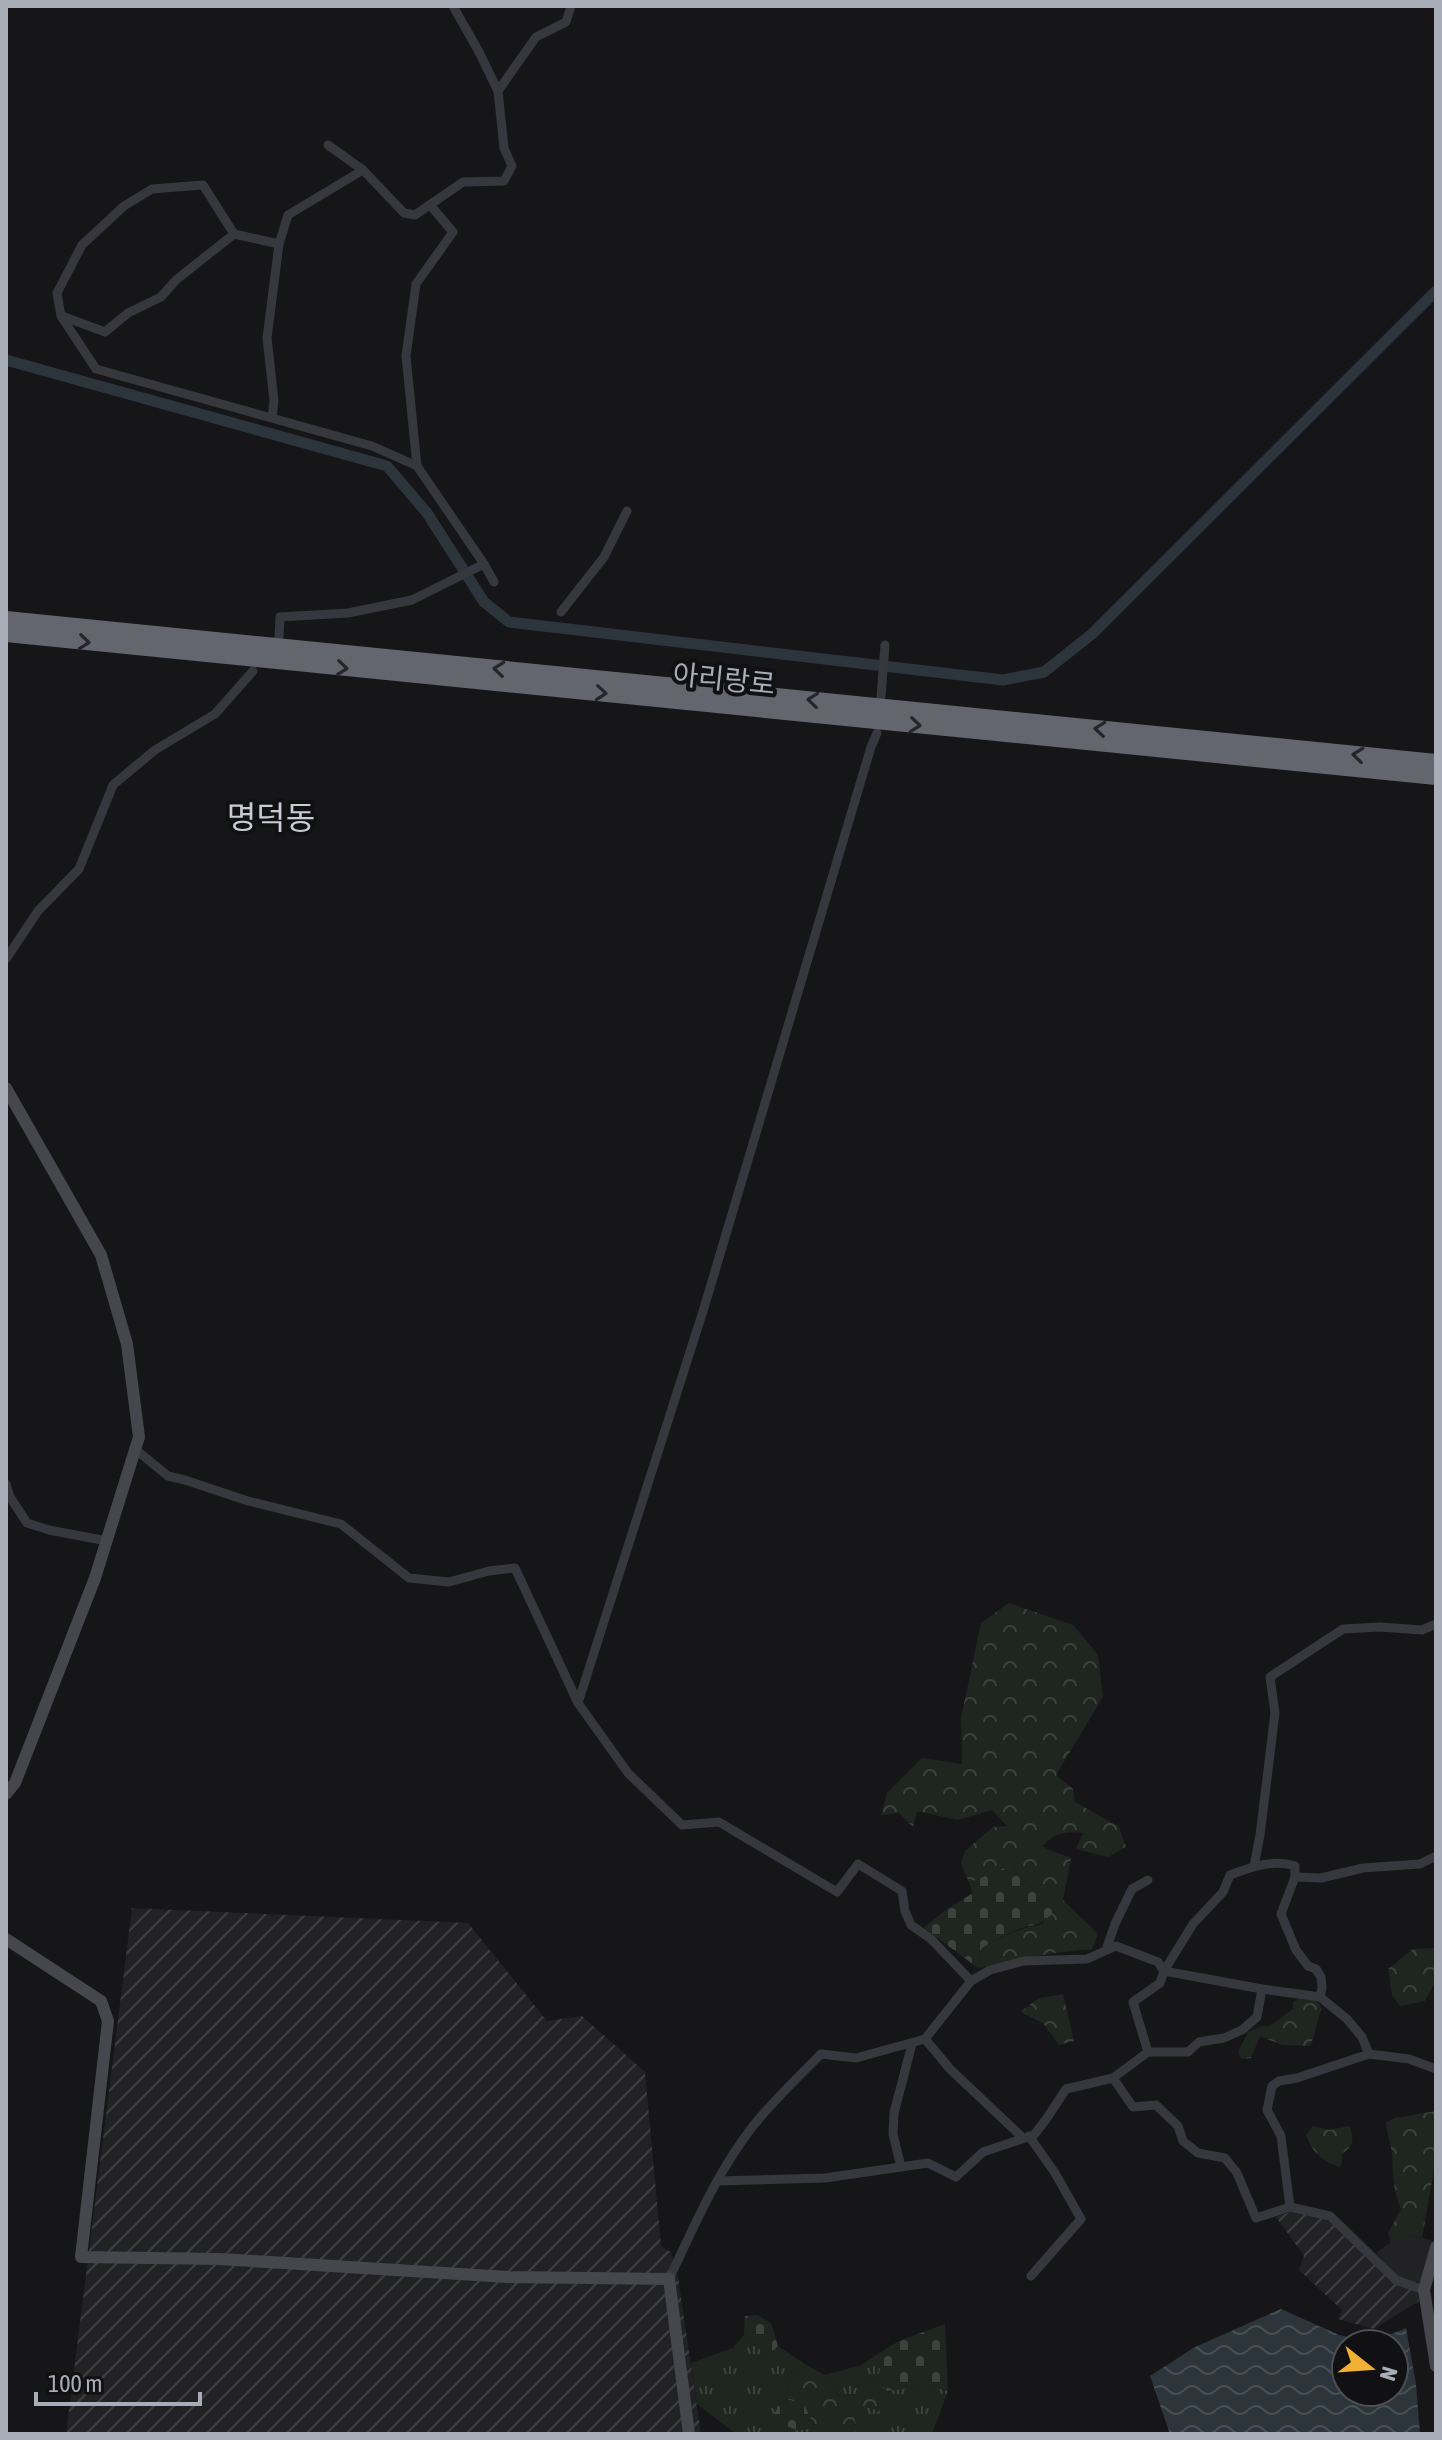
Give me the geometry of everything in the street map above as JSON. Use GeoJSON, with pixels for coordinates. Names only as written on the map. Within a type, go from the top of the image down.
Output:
{"type":"FeatureCollection","features":[{"type":"Feature","properties":{"kind":"highway","name":"아리랑로"},"geometry":{"type":"LineString","coordinates":[[6,619],[1436,762]]}},
{"type":"Feature","properties":{"kind":"highway","name":"아리랑로"},"geometry":{"type":"LineString","coordinates":[[6,634],[1436,777]]}},
{"type":"Feature","properties":{"kind":"street"},"geometry":{"type":"LineString","coordinates":[[328,145],[363,170],[404,213],[415,215],[463,182],[504,181],[512,166],[504,148],[498,91],[453,6]]}},
{"type":"Feature","properties":{"kind":"street"},"geometry":{"type":"LineString","coordinates":[[498,91],[536,37],[566,22],[571,6]]}},
{"type":"Feature","properties":{"kind":"street"},"geometry":{"type":"LineString","coordinates":[[272,418],[274,401],[267,338],[279,244],[288,215],[363,170]]}},
{"type":"Feature","properties":{"kind":"street"},"geometry":{"type":"LineString","coordinates":[[279,244],[234,234],[203,185],[152,189],[124,206],[82,245],[57,293],[61,316],[96,369],[372,446],[417,466]]}},
{"type":"Feature","properties":{"kind":"street"},"geometry":{"type":"LineString","coordinates":[[430,205],[453,232],[416,284],[406,356],[417,466],[480,566],[494,582]]}},
{"type":"Feature","properties":{"kind":"street"},"geometry":{"type":"LineString","coordinates":[[61,316],[105,332],[128,313],[161,297],[176,280],[234,234]]}},
{"type":"Feature","properties":{"kind":"street"},"geometry":{"type":"LineString","coordinates":[[561,612],[604,557],[627,511]]}},
{"type":"Feature","properties":{"kind":"street"},"geometry":{"type":"LineString","coordinates":[[279,637],[280,617],[348,613],[412,600],[480,566]]}},
{"type":"Feature","properties":{"kind":"street"},"geometry":{"type":"LineString","coordinates":[[881,697],[885,648]]}},
{"type":"Feature","properties":{"kind":"street"},"geometry":{"type":"LineString","coordinates":[[6,959],[38,911],[79,869],[113,785],[155,750],[215,714],[253,671]]}},
{"type":"Feature","properties":{"kind":"street"},"geometry":{"type":"LineString","coordinates":[[578,1703],[704,1308],[877,733]]}},
{"type":"Feature","properties":{"kind":"street"},"geometry":{"type":"LineString","coordinates":[[6,1088],[101,1255],[127,1344],[139,1437],[95,1578],[15,1783],[6,1794]]}},
{"type":"Feature","properties":{"kind":"street"},"geometry":{"type":"LineString","coordinates":[[135,1449],[168,1476],[248,1501],[341,1524],[409,1578],[449,1582],[489,1571],[515,1568],[578,1703],[628,1773],[682,1825],[719,1822],[837,1892],[858,1864],[902,1891],[911,1925],[931,1939],[971,1981]]}},
{"type":"Feature","properties":{"kind":"street"},"geometry":{"type":"LineString","coordinates":[[6,1484],[10,1497],[27,1523],[107,1541]]}},
{"type":"Feature","properties":{"kind":"street"},"geometry":{"type":"LineString","coordinates":[[1254,1866],[1275,1713],[1270,1677],[1343,1629],[1380,1627],[1422,1630],[1436,1624]]}},
{"type":"Feature","properties":{"kind":"street"},"geometry":{"type":"LineString","coordinates":[[1295,1877],[1321,1878],[1363,1868],[1420,1864],[1436,1856]]}},
{"type":"Feature","properties":{"kind":"street"},"geometry":{"type":"LineString","coordinates":[[1148,2052],[1133,2002],[1160,1983],[1193,1924],[1223,1892],[1230,1875],[1254,1866],[1284,1862],[1295,1866],[1295,1877],[1281,1914],[1296,1950],[1321,1977],[1320,1997]]}},
{"type":"Feature","properties":{"kind":"street"},"geometry":{"type":"LineString","coordinates":[[1106,1950],[1132,1889],[1148,1880]]}},
{"type":"Feature","properties":{"kind":"street"},"geometry":{"type":"LineString","coordinates":[[6,1939],[101,2001],[108,2021],[81,2257],[220,2259],[508,2277],[669,2279]]}},
{"type":"Feature","properties":{"kind":"street"},"geometry":{"type":"LineString","coordinates":[[689,2434],[669,2279],[717,2181],[751,2128],[821,2054],[856,2058],[912,2044],[925,2039],[971,1981],[990,1970],[1024,1961],[1087,1959],[1116,1946],[1158,1962],[1164,1971],[1320,1997],[1347,2019],[1362,2037],[1369,2054]]}},
{"type":"Feature","properties":{"kind":"street"},"geometry":{"type":"LineString","coordinates":[[717,2181],[825,2178],[928,2163],[956,2177],[983,2152],[1034,2135],[1066,2089],[1113,2078],[1148,2052],[1188,2052],[1199,2042],[1224,2038],[1242,2030],[1257,2017],[1262,1989]]}},
{"type":"Feature","properties":{"kind":"street"},"geometry":{"type":"LineString","coordinates":[[925,2039],[950,2069],[1026,2137],[1055,2173],[1081,2219],[1031,2276]]}},
{"type":"Feature","properties":{"kind":"street"},"geometry":{"type":"LineString","coordinates":[[901,2167],[893,2134],[894,2113],[912,2044]]}},
{"type":"Feature","properties":{"kind":"street"},"geometry":{"type":"LineString","coordinates":[[1290,2207],[1281,2136],[1267,2110],[1272,2086],[1279,2081],[1369,2054],[1409,2059],[1436,2069]]}},
{"type":"Feature","properties":{"kind":"street"},"geometry":{"type":"LineString","coordinates":[[1113,2078],[1133,2107],[1156,2105],[1178,2126],[1183,2141],[1198,2153],[1225,2158],[1237,2173],[1256,2218],[1290,2207],[1330,2216],[1396,2280],[1424,2290]]}},
{"type":"Feature","properties":{"kind":"street"},"geometry":{"type":"LineString","coordinates":[[1436,2247],[1424,2290],[1436,2366]]}},
{"type":"Feature","properties":{"kind":"shaded area"},"geometry":{"type":"Polygon","coordinates":[[[132,1908],[468,1923],[547,2021],[582,2016],[645,2072],[661,2246],[671,2252],[678,2277],[701,2434],[66,2434],[132,1908]]]}},
{"type":"Feature","properties":{"kind":"shaded area"},"geometry":{"type":"Polygon","coordinates":[[[1293,2211],[1328,2220],[1395,2284],[1421,2284],[1419,2301],[1376,2328],[1338,2319],[1342,2310],[1299,2270],[1304,2256],[1276,2217],[1293,2211]]]}},
{"type":"Feature","properties":{"kind":"shaded area"},"geometry":{"type":"Polygon","coordinates":[[[1409,2234],[1432,2241],[1421,2284],[1398,2277],[1376,2253],[1409,2234]]]}},
{"type":"Feature","properties":{"kind":"green space"},"geometry":{"type":"Polygon","coordinates":[[[1009,1603],[1073,1625],[1098,1655],[1103,1697],[1056,1775],[1073,1789],[1075,1802],[1119,1827],[1126,1847],[1108,1857],[1076,1849],[1083,1833],[1072,1832],[1055,1836],[1042,1847],[1071,1858],[1063,1900],[1098,1934],[1092,1949],[978,1968],[982,1948],[1011,1933],[1043,1924],[1049,1900],[1015,1873],[1016,1864],[969,1883],[961,1863],[965,1851],[993,1827],[1007,1826],[992,1810],[958,1820],[917,1811],[913,1827],[899,1813],[881,1815],[887,1793],[922,1758],[962,1764],[961,1718],[981,1623],[1009,1603]]]}},
{"type":"Feature","properties":{"kind":"green space"},"geometry":{"type":"Polygon","coordinates":[[[1016,1863],[1015,1873],[1049,1900],[1054,1912],[1041,1922],[1014,1931],[982,1948],[978,1968],[924,1928],[973,1893],[969,1883],[1016,1863]]]}},
{"type":"Feature","properties":{"kind":"green space"},"geometry":{"type":"Polygon","coordinates":[[[1413,1949],[1436,1949],[1436,1985],[1425,2001],[1400,2006],[1392,1995],[1388,1969],[1413,1949]]]}},
{"type":"Feature","properties":{"kind":"green space"},"geometry":{"type":"Polygon","coordinates":[[[1063,1994],[1074,2041],[1059,2045],[1043,2023],[1020,2012],[1039,1998],[1063,1994]]]}},
{"type":"Feature","properties":{"kind":"green space"},"geometry":{"type":"Polygon","coordinates":[[[1298,1999],[1317,2000],[1322,2009],[1310,2046],[1282,2045],[1260,2036],[1251,2058],[1241,2059],[1238,2052],[1248,2032],[1270,2026],[1293,2009],[1293,2002],[1298,1999]]]}},
{"type":"Feature","properties":{"kind":"green space"},"geometry":{"type":"Polygon","coordinates":[[[1436,2111],[1436,2158],[1422,2238],[1409,2234],[1391,2242],[1388,2233],[1401,2209],[1395,2189],[1386,2122],[1436,2111]]]}},
{"type":"Feature","properties":{"kind":"green space"},"geometry":{"type":"Polygon","coordinates":[[[1313,2126],[1329,2130],[1350,2126],[1352,2141],[1343,2153],[1341,2167],[1323,2159],[1312,2147],[1306,2135],[1313,2126]]]}},
{"type":"Feature","properties":{"kind":"green space"},"geometry":{"type":"Polygon","coordinates":[[[757,2315],[771,2323],[778,2346],[768,2356],[744,2335],[745,2316],[757,2315]]]}},
{"type":"Feature","properties":{"kind":"green space"},"geometry":{"type":"Polygon","coordinates":[[[945,2324],[948,2391],[926,2385],[887,2391],[878,2379],[884,2350],[945,2324]]]}},
{"type":"Feature","properties":{"kind":"green space"},"geometry":{"type":"Polygon","coordinates":[[[744,2335],[768,2356],[778,2346],[806,2365],[789,2381],[785,2399],[769,2421],[798,2430],[815,2428],[833,2434],[736,2434],[697,2404],[691,2363],[733,2348],[744,2335]]]}},
{"type":"Feature","properties":{"kind":"green space"},"geometry":{"type":"Polygon","coordinates":[[[884,2350],[878,2379],[861,2384],[855,2394],[840,2397],[825,2375],[861,2365],[884,2350]]]}},
{"type":"Feature","properties":{"kind":"green space"},"geometry":{"type":"Polygon","coordinates":[[[806,2365],[825,2375],[840,2397],[855,2394],[861,2384],[878,2379],[891,2402],[882,2412],[861,2405],[852,2407],[857,2430],[852,2433],[836,2434],[815,2428],[804,2404],[785,2399],[789,2381],[806,2365]]]}},
{"type":"Feature","properties":{"kind":"green space"},"geometry":{"type":"Polygon","coordinates":[[[926,2385],[948,2391],[932,2434],[852,2434],[857,2430],[851,2407],[891,2402],[887,2391],[926,2385]]]}},
{"type":"Feature","properties":{"kind":"green space"},"geometry":{"type":"Polygon","coordinates":[[[785,2399],[804,2404],[815,2428],[798,2430],[768,2421],[785,2399]]]}},
{"type":"Feature","properties":{"kind":"water"},"geometry":{"type":"Polygon","coordinates":[[[1281,2309],[1330,2331],[1330,2408],[1410,2408],[1410,2350],[1420,2434],[1170,2434],[1150,2376],[1195,2347],[1281,2309]]]}},
{"type":"Feature","properties":{"kind":"waterway"},"geometry":{"type":"LineString","coordinates":[[6,360],[387,466],[427,513],[484,602],[509,622],[1003,680],[1044,672],[1092,634],[1436,291]]}},
{"type":"Feature","properties":{"kind":"district","name":"명덕동"},"geometry":{"type":"Point","coordinates":[271,818]}}]}
